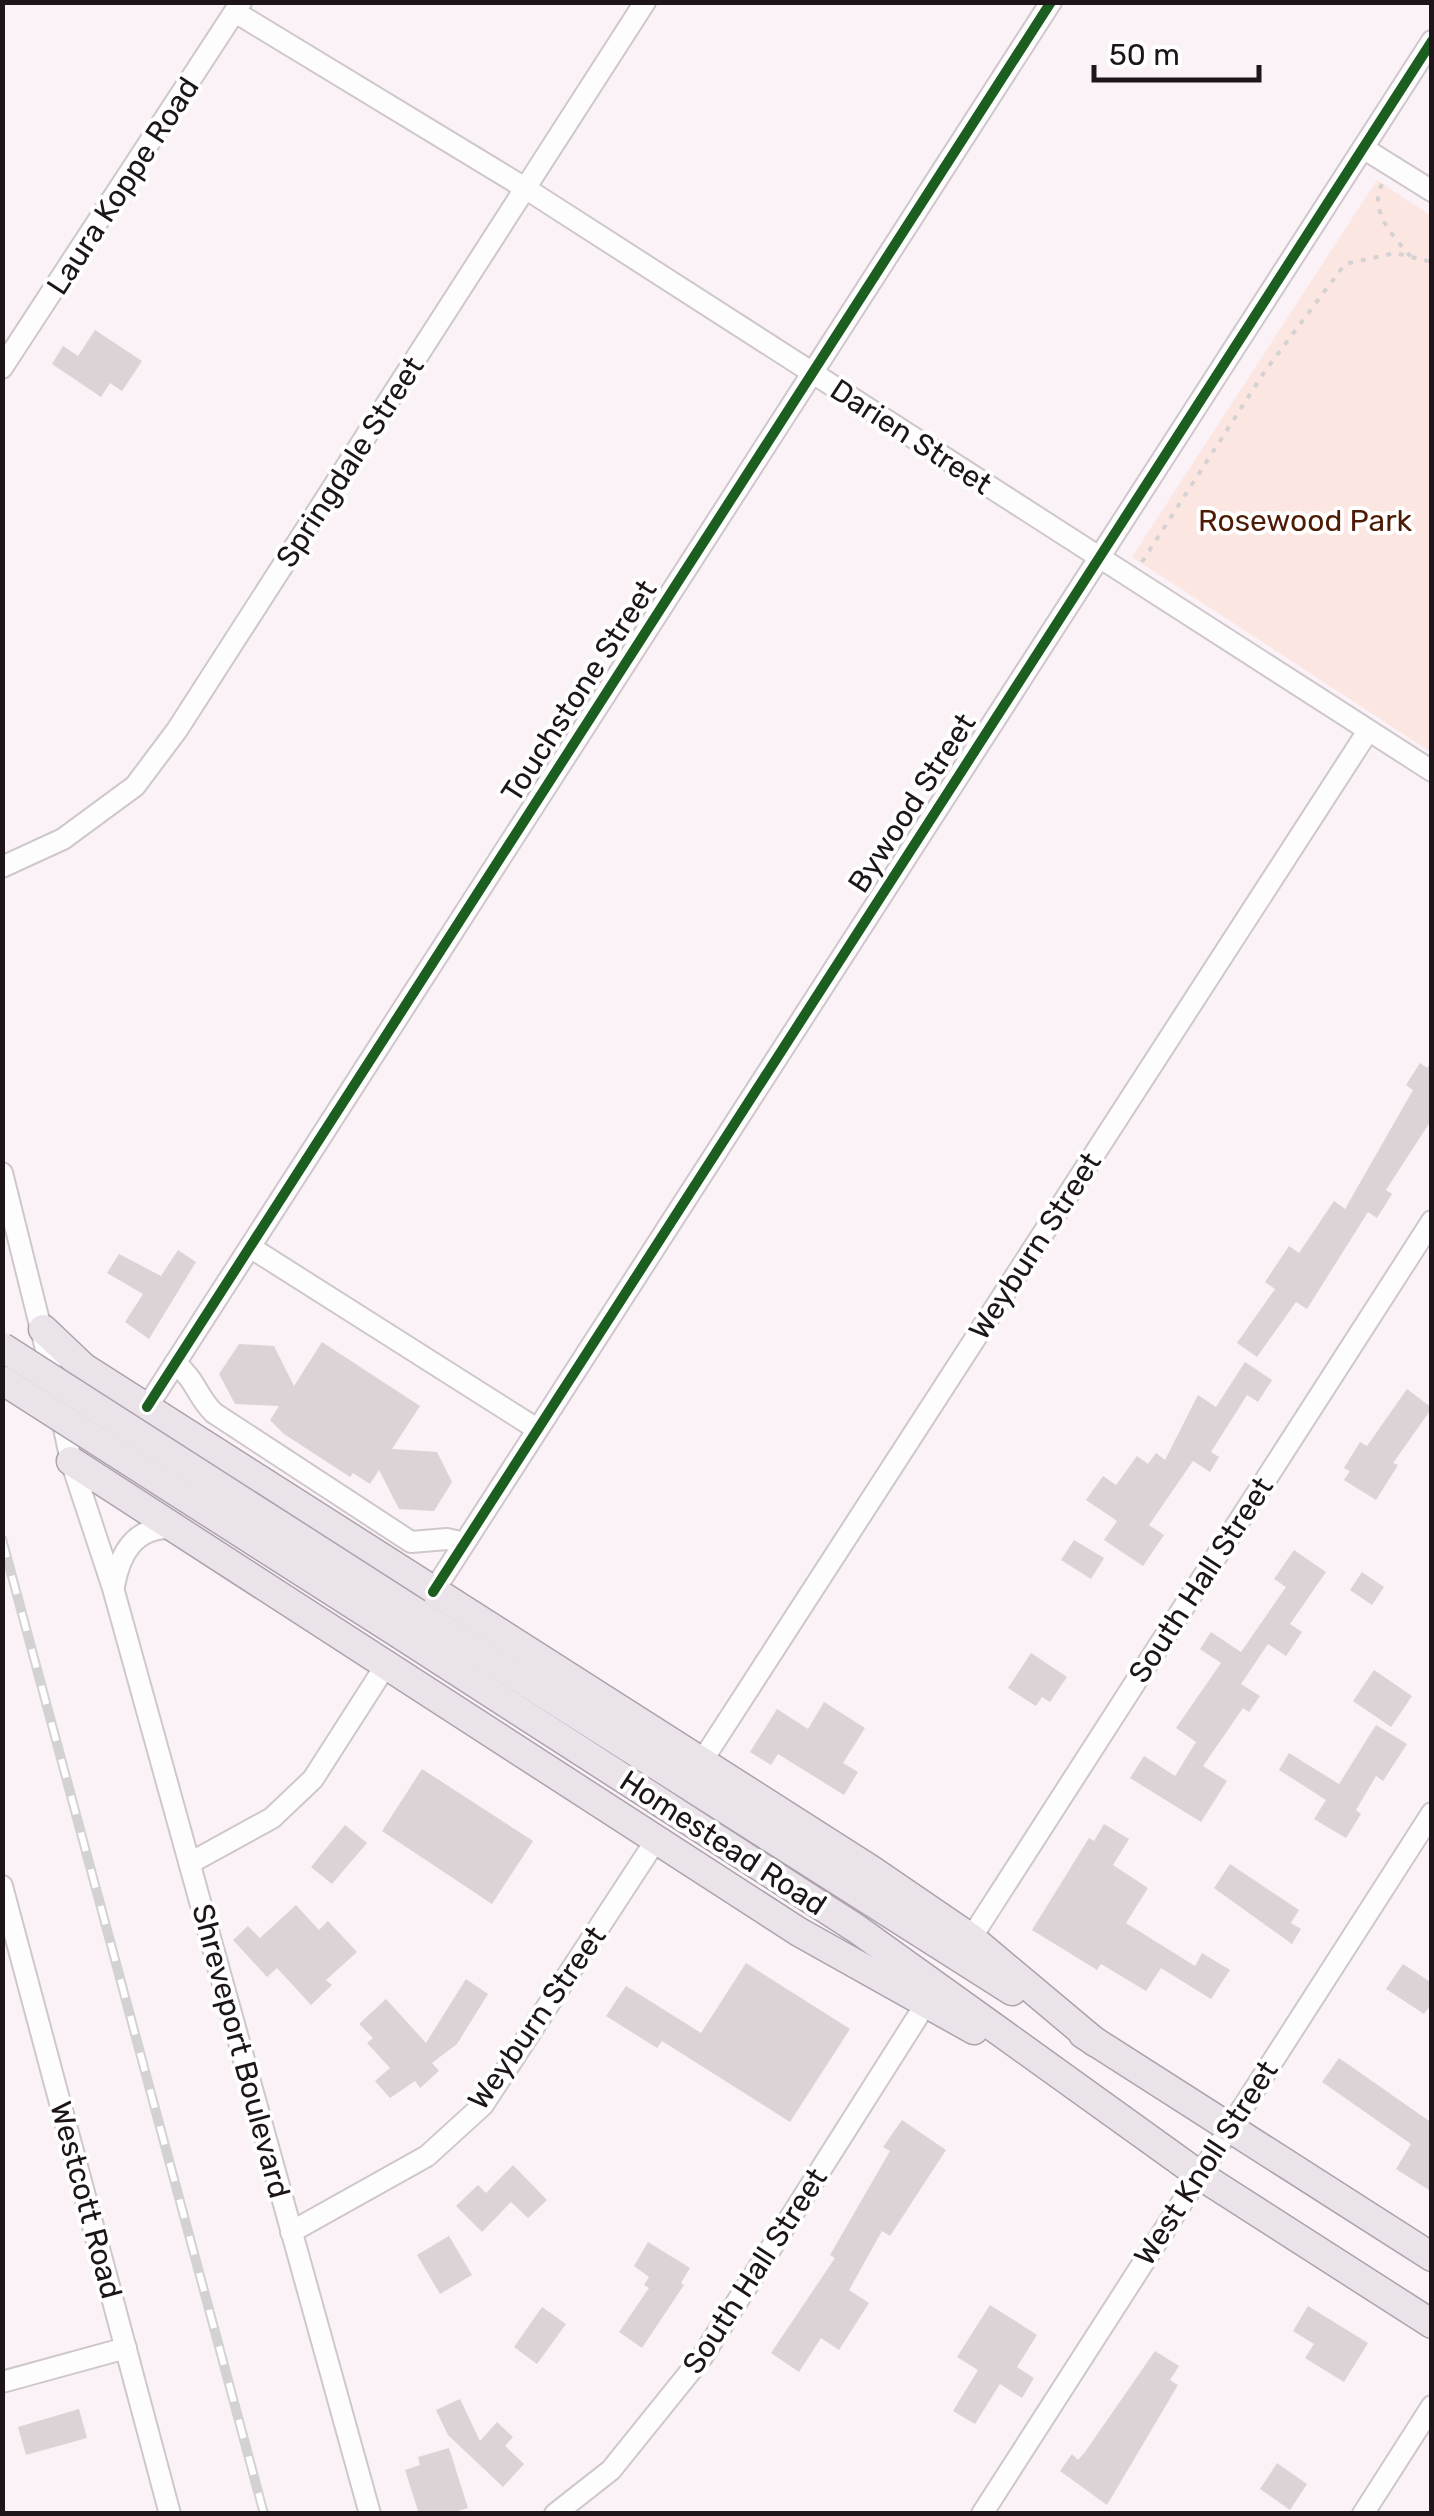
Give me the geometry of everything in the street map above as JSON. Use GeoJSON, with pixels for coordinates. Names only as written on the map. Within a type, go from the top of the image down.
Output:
{"type":"FeatureCollection","features":[{"type":"Feature","properties":{"kind":"main road"},"geometry":{"type":"LineString","coordinates":[[43,1329],[82,1367],[147,1407],[417,1614],[702,1761],[971,1938],[1095,2042]]}},
{"type":"Feature","properties":{"kind":"main road","name":"Homestead Road"},"geometry":{"type":"LineString","coordinates":[[2,1346],[873,1906],[1432,2257]]}},
{"type":"Feature","properties":{"kind":"main road"},"geometry":{"type":"LineString","coordinates":[[53,1376],[72,1366],[82,1367]]}},
{"type":"Feature","properties":{"kind":"main road","name":"Homestead Road"},"geometry":{"type":"LineString","coordinates":[[2,1380],[417,1614],[1198,2174],[1432,2324]]}},
{"type":"Feature","properties":{"kind":"main road"},"geometry":{"type":"LineString","coordinates":[[71,1461],[799,1932],[1068,2079]]}},
{"type":"Feature","properties":{"kind":"street","name":"Springdale Street"},"geometry":{"type":"LineString","coordinates":[[2,867],[63,839],[135,786],[178,730],[645,2]]}},
{"type":"Feature","properties":{"kind":"street","name":"Touchstone Street"},"geometry":{"type":"LineString","coordinates":[[147,1407],[1051,2]]}},
{"type":"Feature","properties":{"kind":"street","name":"Darien Street"},"geometry":{"type":"LineString","coordinates":[[238,7],[1432,770]]}},
{"type":"Feature","properties":{"kind":"street","name":"Laura Koppe Road"},"geometry":{"type":"LineString","coordinates":[[2,368],[238,7]]}},
{"type":"Feature","properties":{"kind":"street","name":"Bywood Street"},"geometry":{"type":"LineString","coordinates":[[417,1614],[1432,41]]}},
{"type":"Feature","properties":{"kind":"street"},"geometry":{"type":"LineString","coordinates":[[1363,148],[1432,192]]}},
{"type":"Feature","properties":{"kind":"street","name":"Weyburn Street"},"geometry":{"type":"LineString","coordinates":[[702,1761],[1368,730]]}},
{"type":"Feature","properties":{"kind":"street","name":"Shreveport Boulevard"},"geometry":{"type":"LineString","coordinates":[[2,1173],[43,1329],[71,1461],[114,1588],[370,2514]]}},
{"type":"Feature","properties":{"kind":"street","name":"South Hall Street"},"geometry":{"type":"LineString","coordinates":[[971,1938],[1432,1221]]}},
{"type":"Feature","properties":{"kind":"street"},"geometry":{"type":"LineString","coordinates":[[250,1247],[537,1429]]}},
{"type":"Feature","properties":{"kind":"street"},"geometry":{"type":"LineString","coordinates":[[175,1363],[194,1378],[204,1403],[214,1413],[411,1542],[447,1538],[464,1543]]}},
{"type":"Feature","properties":{"kind":"street"},"geometry":{"type":"LineString","coordinates":[[114,1588],[125,1550],[147,1532],[172,1528]]}},
{"type":"Feature","properties":{"kind":"street"},"geometry":{"type":"LineString","coordinates":[[190,1863],[272,1818],[313,1780],[386,1665]]}},
{"type":"Feature","properties":{"kind":"street","name":"West Knoll Street"},"geometry":{"type":"LineString","coordinates":[[982,2514],[1432,1813]]}},
{"type":"Feature","properties":{"kind":"street","name":"Weyburn Street"},"geometry":{"type":"LineString","coordinates":[[291,2232],[427,2156],[483,2105],[656,1840]]}},
{"type":"Feature","properties":{"kind":"street","name":"Westcott Road"},"geometry":{"type":"LineString","coordinates":[[2,1886],[170,2514]]}},
{"type":"Feature","properties":{"kind":"street","name":"South Hall Street"},"geometry":{"type":"LineString","coordinates":[[555,2514],[611,2470],[702,2357],[925,2004]]}},
{"type":"Feature","properties":{"kind":"street"},"geometry":{"type":"LineString","coordinates":[[2,2382],[126,2348]]}},
{"type":"Feature","properties":{"kind":"street"},"geometry":{"type":"LineString","coordinates":[[1363,2514],[1432,2406]]}},
{"type":"Feature","properties":{"kind":"path"},"geometry":{"type":"LineString","coordinates":[[1392,166],[1378,189],[1377,206],[1389,231],[1411,257]]}},
{"type":"Feature","properties":{"kind":"path"},"geometry":{"type":"LineString","coordinates":[[1130,580],[1265,370],[1345,264],[1395,253],[1432,262]]}},
{"type":"Feature","properties":{"kind":"green space","name":"Rosewood Park"},"geometry":{"type":"Polygon","coordinates":[[[1377,180],[1431,216],[1431,752],[1132,557],[1377,180]]]}},
{"type":"Feature","properties":{"kind":"building"},"geometry":{"type":"Polygon","coordinates":[[[95,330],[142,361],[122,391],[110,383],[101,397],[52,364],[63,346],[78,356],[95,330]]]}},
{"type":"Feature","properties":{"kind":"building"},"geometry":{"type":"Polygon","coordinates":[[[1432,1060],[1432,1119],[1386,1190],[1392,1194],[1377,1218],[1368,1212],[1307,1309],[1296,1302],[1257,1357],[1237,1343],[1275,1289],[1265,1282],[1289,1246],[1299,1253],[1334,1201],[1345,1209],[1413,1090],[1406,1085],[1420,1063],[1427,1068],[1432,1060]]]}},
{"type":"Feature","properties":{"kind":"building"},"geometry":{"type":"Polygon","coordinates":[[[178,1250],[196,1262],[149,1339],[125,1322],[143,1294],[107,1273],[119,1254],[161,1276],[178,1250]]]}},
{"type":"Feature","properties":{"kind":"building"},"geometry":{"type":"Polygon","coordinates":[[[322,1342],[420,1406],[392,1449],[437,1452],[452,1482],[434,1511],[399,1509],[379,1470],[370,1484],[353,1473],[350,1477],[284,1434],[270,1420],[279,1406],[235,1404],[219,1374],[239,1344],[274,1346],[294,1386],[322,1342]]]}},
{"type":"Feature","properties":{"kind":"building"},"geometry":{"type":"Polygon","coordinates":[[[1245,1362],[1272,1380],[1258,1402],[1247,1395],[1211,1452],[1219,1457],[1210,1472],[1193,1461],[1149,1525],[1164,1535],[1143,1566],[1104,1540],[1117,1521],[1086,1500],[1103,1476],[1116,1485],[1137,1456],[1148,1464],[1156,1453],[1165,1460],[1198,1395],[1216,1407],[1245,1362]]]}},
{"type":"Feature","properties":{"kind":"building"},"geometry":{"type":"Polygon","coordinates":[[[1407,1389],[1432,1408],[1393,1463],[1398,1465],[1376,1500],[1344,1480],[1350,1471],[1344,1468],[1360,1442],[1367,1446],[1407,1389]]]}},
{"type":"Feature","properties":{"kind":"building"},"geometry":{"type":"Polygon","coordinates":[[[1074,1540],[1104,1558],[1091,1579],[1061,1560],[1074,1540]]]}},
{"type":"Feature","properties":{"kind":"building"},"geometry":{"type":"Polygon","coordinates":[[[1294,1550],[1326,1572],[1290,1624],[1302,1632],[1286,1656],[1268,1644],[1241,1684],[1260,1696],[1249,1712],[1243,1708],[1203,1766],[1227,1781],[1201,1822],[1130,1778],[1144,1756],[1175,1776],[1196,1742],[1176,1728],[1221,1663],[1200,1649],[1211,1632],[1241,1652],[1286,1587],[1274,1579],[1294,1550]]]}},
{"type":"Feature","properties":{"kind":"building"},"geometry":{"type":"Polygon","coordinates":[[[1362,1572],[1384,1587],[1372,1605],[1350,1590],[1362,1572]]]}},
{"type":"Feature","properties":{"kind":"building"},"geometry":{"type":"Polygon","coordinates":[[[1031,1653],[1067,1677],[1050,1702],[1042,1697],[1036,1706],[1008,1688],[1031,1653]]]}},
{"type":"Feature","properties":{"kind":"building"},"geometry":{"type":"Polygon","coordinates":[[[1374,1670],[1412,1696],[1391,1727],[1353,1701],[1374,1670]]]}},
{"type":"Feature","properties":{"kind":"building"},"geometry":{"type":"Polygon","coordinates":[[[824,1702],[865,1728],[843,1763],[858,1772],[844,1795],[778,1754],[771,1765],[750,1752],[777,1709],[808,1729],[824,1702]]]}},
{"type":"Feature","properties":{"kind":"building"},"geometry":{"type":"Polygon","coordinates":[[[1376,1725],[1407,1744],[1383,1781],[1376,1776],[1356,1810],[1361,1814],[1346,1838],[1314,1819],[1326,1800],[1279,1770],[1289,1753],[1339,1784],[1376,1725]]]}},
{"type":"Feature","properties":{"kind":"building"},"geometry":{"type":"Polygon","coordinates":[[[422,1769],[533,1841],[492,1904],[382,1831],[422,1769]]]}},
{"type":"Feature","properties":{"kind":"building"},"geometry":{"type":"Polygon","coordinates":[[[1104,1824],[1129,1839],[1113,1865],[1148,1888],[1126,1923],[1195,1966],[1202,1953],[1230,1970],[1211,1999],[1161,1968],[1146,1991],[1101,1964],[1097,1970],[1032,1930],[1089,1838],[1094,1841],[1104,1824]]]}},
{"type":"Feature","properties":{"kind":"building"},"geometry":{"type":"Polygon","coordinates":[[[345,1825],[367,1843],[332,1884],[311,1867],[345,1825]]]}},
{"type":"Feature","properties":{"kind":"building"},"geometry":{"type":"Polygon","coordinates":[[[1230,1864],[1299,1910],[1291,1923],[1301,1929],[1292,1944],[1214,1888],[1230,1864]]]}},
{"type":"Feature","properties":{"kind":"building"},"geometry":{"type":"Polygon","coordinates":[[[296,1905],[319,1930],[328,1921],[357,1952],[326,1980],[332,1985],[311,2005],[277,1968],[267,1977],[233,1940],[248,1926],[260,1938],[296,1905]]]}},
{"type":"Feature","properties":{"kind":"building"},"geometry":{"type":"Polygon","coordinates":[[[746,1963],[850,2029],[790,2122],[662,2041],[657,2048],[606,2016],[626,1986],[701,2033],[746,1963]]]}},
{"type":"Feature","properties":{"kind":"building"},"geometry":{"type":"Polygon","coordinates":[[[1403,1964],[1432,1983],[1432,2003],[1424,2014],[1386,1989],[1403,1964]]]}},
{"type":"Feature","properties":{"kind":"building"},"geometry":{"type":"Polygon","coordinates":[[[466,1979],[488,1994],[457,2044],[432,2063],[439,2071],[420,2088],[415,2081],[390,2098],[375,2081],[390,2068],[367,2043],[373,2038],[359,2024],[386,1999],[426,2043],[466,1979]]]}},
{"type":"Feature","properties":{"kind":"building"},"geometry":{"type":"Polygon","coordinates":[[[1339,2058],[1432,2123],[1432,2192],[1396,2169],[1411,2144],[1322,2082],[1339,2058]]]}},
{"type":"Feature","properties":{"kind":"building"},"geometry":{"type":"Polygon","coordinates":[[[902,2120],[946,2150],[890,2236],[882,2231],[849,2290],[869,2303],[839,2350],[821,2338],[799,2372],[771,2353],[835,2258],[830,2255],[890,2151],[883,2147],[902,2120]]]}},
{"type":"Feature","properties":{"kind":"building"},"geometry":{"type":"Polygon","coordinates":[[[513,2165],[547,2200],[528,2218],[511,2202],[482,2232],[456,2206],[478,2185],[486,2193],[513,2165]]]}},
{"type":"Feature","properties":{"kind":"building"},"geometry":{"type":"Polygon","coordinates":[[[449,2236],[472,2275],[440,2294],[417,2255],[449,2236]]]}},
{"type":"Feature","properties":{"kind":"building"},"geometry":{"type":"Polygon","coordinates":[[[648,2242],[690,2268],[681,2283],[684,2285],[642,2348],[619,2332],[649,2288],[644,2285],[649,2277],[634,2266],[648,2242]]]}},
{"type":"Feature","properties":{"kind":"building"},"geometry":{"type":"Polygon","coordinates":[[[990,2305],[1037,2335],[1017,2367],[1034,2378],[1022,2398],[1000,2384],[975,2424],[953,2411],[978,2370],[957,2357],[990,2305]]]}},
{"type":"Feature","properties":{"kind":"building"},"geometry":{"type":"Polygon","coordinates":[[[1308,2306],[1368,2343],[1344,2382],[1305,2358],[1314,2344],[1293,2331],[1308,2306]]]}},
{"type":"Feature","properties":{"kind":"building"},"geometry":{"type":"Polygon","coordinates":[[[542,2307],[566,2324],[537,2364],[514,2347],[542,2307]]]}},
{"type":"Feature","properties":{"kind":"building"},"geometry":{"type":"Polygon","coordinates":[[[1155,2351],[1179,2366],[1170,2380],[1178,2385],[1107,2505],[1060,2471],[1072,2454],[1078,2460],[1085,2452],[1155,2351]]]}},
{"type":"Feature","properties":{"kind":"building"},"geometry":{"type":"Polygon","coordinates":[[[460,2399],[480,2441],[497,2422],[513,2437],[505,2446],[524,2464],[503,2487],[448,2435],[436,2410],[460,2399]]]}},
{"type":"Feature","properties":{"kind":"building"},"geometry":{"type":"Polygon","coordinates":[[[79,2409],[87,2438],[26,2455],[18,2427],[79,2409]]]}},
{"type":"Feature","properties":{"kind":"building"},"geometry":{"type":"Polygon","coordinates":[[[449,2448],[468,2508],[448,2514],[419,2514],[405,2470],[420,2465],[418,2457],[449,2448]]]}},
{"type":"Feature","properties":{"kind":"building"},"geometry":{"type":"Polygon","coordinates":[[[1277,2463],[1307,2484],[1290,2510],[1260,2489],[1277,2463]]]}},
{"type":"Feature","properties":{"kind":"railway"},"geometry":{"type":"LineString","coordinates":[[2,1539],[264,2514]]}},
{"type":"Feature","properties":{"kind":"cycle path"},"geometry":{"type":"LineString","coordinates":[[147,1407],[1051,2]]}},
{"type":"Feature","properties":{"kind":"cycle path"},"geometry":{"type":"LineString","coordinates":[[433,1592],[1432,41]]}}]}
